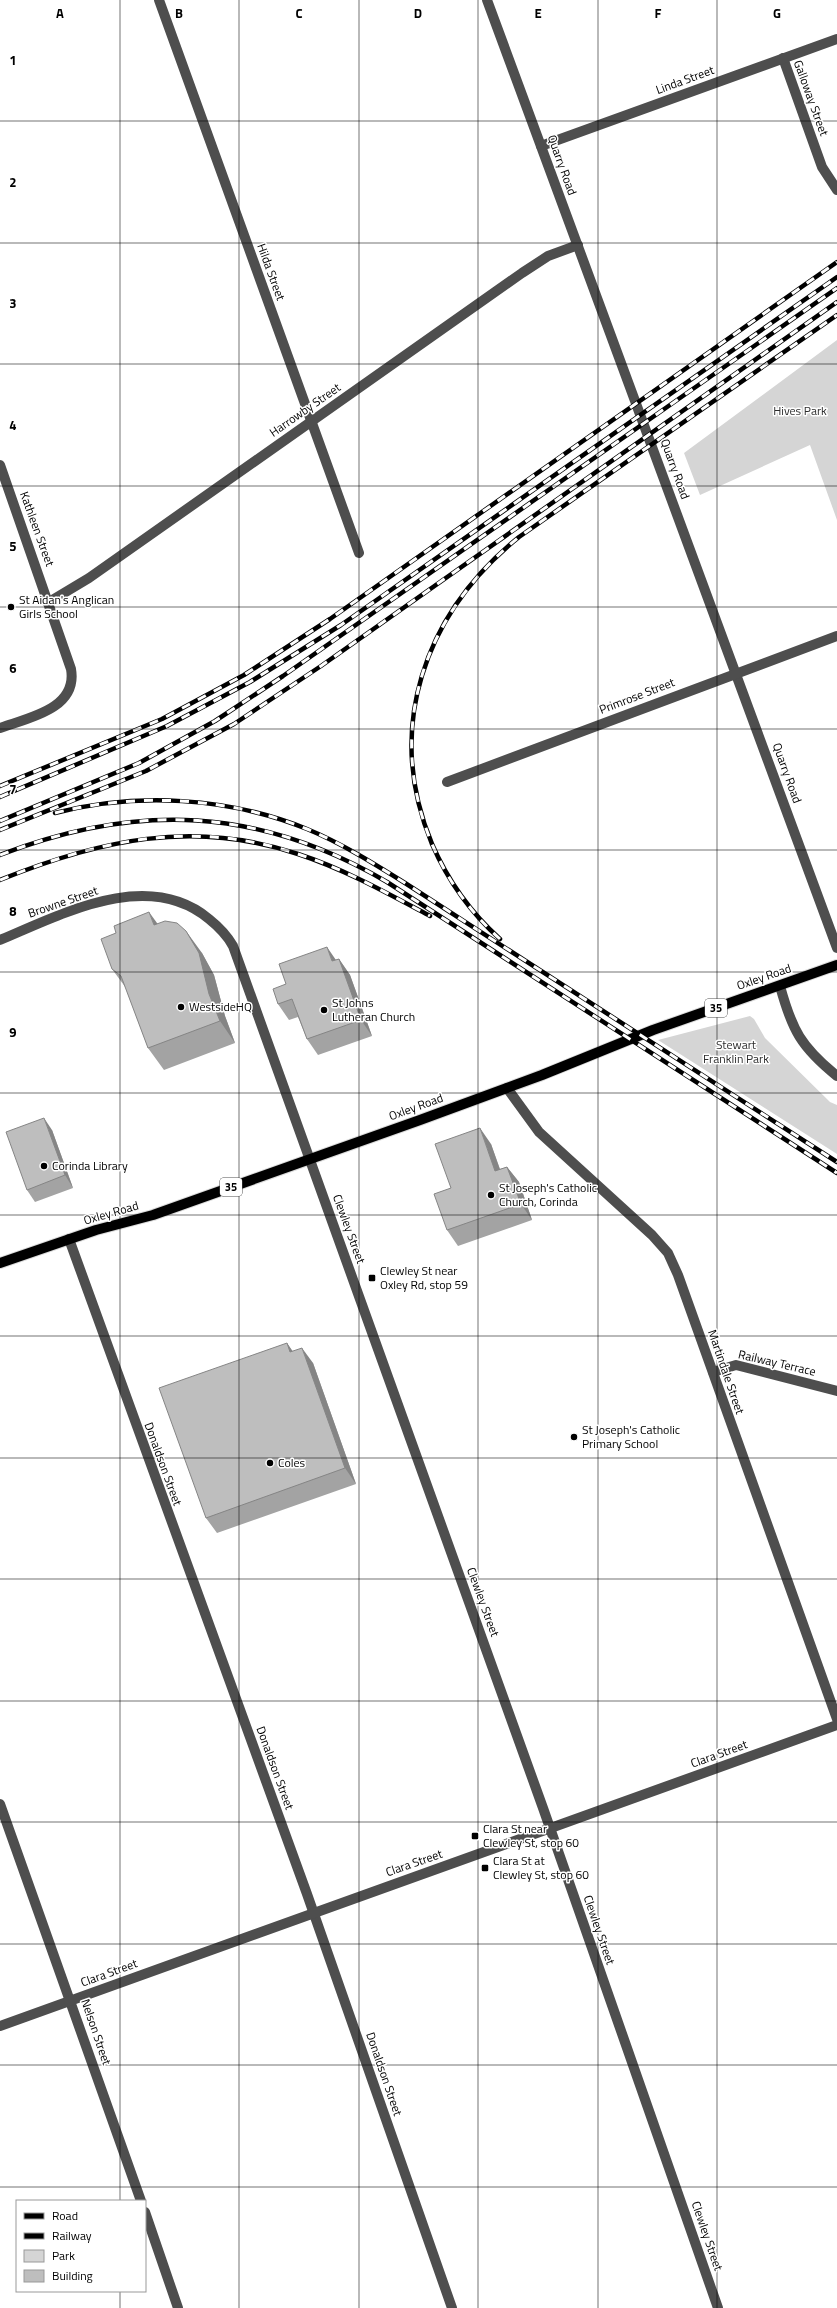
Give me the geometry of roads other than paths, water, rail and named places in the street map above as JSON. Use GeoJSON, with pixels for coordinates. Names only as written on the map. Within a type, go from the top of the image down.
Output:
{"type":"FeatureCollection","features":[{"type":"Feature","properties":{"kind":"main road","name":"Oxley Road"},"geometry":{"type":"LineString","coordinates":[[0,1263],[69,1239],[153,1215],[507,1088],[653,1030],[837,965]]}},
{"type":"Feature","properties":{"kind":"street","name":"Hilda Street"},"geometry":{"type":"LineString","coordinates":[[159,0],[359,553]]}},
{"type":"Feature","properties":{"kind":"street","name":"Quarry Road"},"geometry":{"type":"LineString","coordinates":[[489,0],[541,146],[837,948]]}},
{"type":"Feature","properties":{"kind":"street","name":"Linda Street"},"geometry":{"type":"LineString","coordinates":[[541,146],[837,39]]}},
{"type":"Feature","properties":{"kind":"street","name":"Galloway Street"},"geometry":{"type":"LineString","coordinates":[[783,58],[822,167],[837,190]]}},
{"type":"Feature","properties":{"kind":"street","name":"Harrowby Street"},"geometry":{"type":"LineString","coordinates":[[49,602],[89,578],[539,262],[578,245]]}},
{"type":"Feature","properties":{"kind":"street","name":"Kathleen Street"},"geometry":{"type":"LineString","coordinates":[[0,465],[49,602],[71,669],[71,686],[64,698],[54,708],[0,728]]}},
{"type":"Feature","properties":{"kind":"street","name":"Primrose Street"},"geometry":{"type":"LineString","coordinates":[[447,782],[837,636]]}},
{"type":"Feature","properties":{"kind":"street","name":"Browne Street"},"geometry":{"type":"LineString","coordinates":[[0,940],[86,906],[132,897],[163,898],[174,900],[205,915]]}},
{"type":"Feature","properties":{"kind":"street","name":"Clewley Street"},"geometry":{"type":"LineString","coordinates":[[205,915],[229,938],[238,958],[550,1829],[718,2308]]}},
{"type":"Feature","properties":{"kind":"street"},"geometry":{"type":"LineString","coordinates":[[780,986],[798,1038],[815,1058],[837,1076]]}},
{"type":"Feature","properties":{"kind":"street","name":"Martindale Street"},"geometry":{"type":"LineString","coordinates":[[507,1088],[539,1132],[652,1235],[668,1253],[678,1275],[837,1719]]}},
{"type":"Feature","properties":{"kind":"street","name":"Donaldson Street"},"geometry":{"type":"LineString","coordinates":[[69,1239],[313,1912],[452,2308]]}},
{"type":"Feature","properties":{"kind":"street","name":"Railway Terrace"},"geometry":{"type":"LineString","coordinates":[[713,1372],[736,1365],[837,1390]]}},
{"type":"Feature","properties":{"kind":"street","name":"Clara Street"},"geometry":{"type":"LineString","coordinates":[[0,2026],[313,1912],[550,1829],[837,1725]]}},
{"type":"Feature","properties":{"kind":"street","name":"Nelson Street"},"geometry":{"type":"LineString","coordinates":[[0,1804],[141,2200]]}},
{"type":"Feature","properties":{"kind":"street"},"geometry":{"type":"LineString","coordinates":[[146,2215],[178,2308]]}},
{"type":"Feature","properties":{"kind":"railway"},"geometry":{"type":"LineString","coordinates":[[0,786],[162,719],[244,675],[330,619],[837,262]]}},
{"type":"Feature","properties":{"kind":"railway"},"geometry":{"type":"LineString","coordinates":[[0,797],[167,726],[250,682],[341,625],[837,277]]}},
{"type":"Feature","properties":{"kind":"railway"},"geometry":{"type":"LineString","coordinates":[[0,821],[139,763],[215,721],[283,676],[837,288]]}},
{"type":"Feature","properties":{"kind":"railway"},"geometry":{"type":"LineString","coordinates":[[0,830],[146,771],[234,724],[321,666],[837,302]]}},
{"type":"Feature","properties":{"kind":"railway"},"geometry":{"type":"LineString","coordinates":[[500,939],[470,907],[445,871],[432,844],[418,801],[412,758],[413,716],[422,676],[437,637],[459,601],[486,568],[519,537],[837,315]]}},
{"type":"Feature","properties":{"kind":"railway"},"geometry":{"type":"LineString","coordinates":[[55,813],[86,806],[118,802],[150,800],[182,801],[214,804],[246,810],[277,818],[307,829],[357,854],[405,883],[837,1162]]}},
{"type":"Feature","properties":{"kind":"railway"},"geometry":{"type":"LineString","coordinates":[[0,855],[51,838],[100,826],[149,820],[197,820],[244,827],[292,839],[339,857],[387,882],[837,1173]]}},
{"type":"Feature","properties":{"kind":"railway"},"geometry":{"type":"LineString","coordinates":[[0,880],[74,854],[110,845],[147,839],[184,836],[221,838],[259,843],[315,860],[365,882],[430,916]]}},
{"type":"Feature","properties":{"kind":"place","name":"St Aidan's Anglican Girls School"},"geometry":{"type":"Point","coordinates":[11,607]}},
{"type":"Feature","properties":{"kind":"place","name":"WestsideHQ"},"geometry":{"type":"Point","coordinates":[181,1007]}},
{"type":"Feature","properties":{"kind":"place","name":"St Johns Lutheran Church"},"geometry":{"type":"Point","coordinates":[324,1010]}},
{"type":"Feature","properties":{"kind":"place","name":"Corinda Library"},"geometry":{"type":"Point","coordinates":[44,1166]}},
{"type":"Feature","properties":{"kind":"place","name":"St Joseph's Catholic Church, Corinda"},"geometry":{"type":"Point","coordinates":[491,1195]}},
{"type":"Feature","properties":{"kind":"place","name":"Clewley St near Oxley Rd, stop 59"},"geometry":{"type":"Point","coordinates":[372,1278]}},
{"type":"Feature","properties":{"kind":"place","name":"St Joseph's Catholic Primary School"},"geometry":{"type":"Point","coordinates":[574,1437]}},
{"type":"Feature","properties":{"kind":"place","name":"Coles"},"geometry":{"type":"Point","coordinates":[270,1463]}},
{"type":"Feature","properties":{"kind":"place","name":"Clara St near Clewley St, stop 60"},"geometry":{"type":"Point","coordinates":[475,1836]}},
{"type":"Feature","properties":{"kind":"place","name":"Clara St at Clewley St, stop 60"},"geometry":{"type":"Point","coordinates":[485,1868]}},
{"type":"Feature","properties":{"kind":"park label","name":"Hives Park"},"geometry":{"type":"Point","coordinates":[800,411]}},
{"type":"Feature","properties":{"kind":"park label","name":"Stewart Franklin Park"},"geometry":{"type":"Point","coordinates":[736,1052]}}]}
